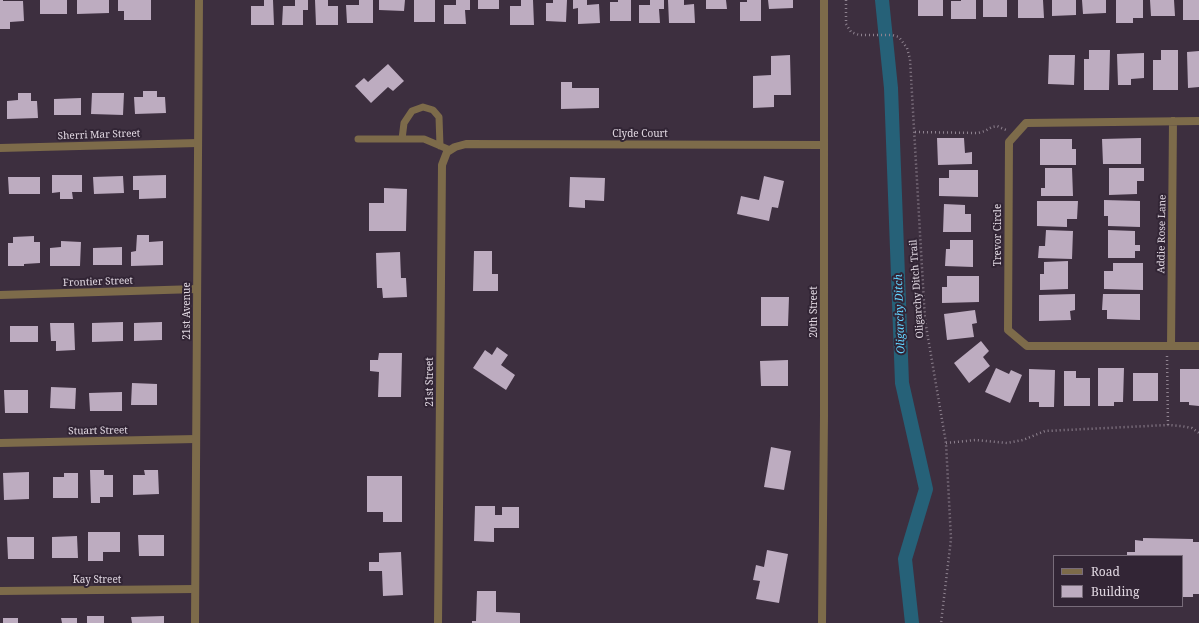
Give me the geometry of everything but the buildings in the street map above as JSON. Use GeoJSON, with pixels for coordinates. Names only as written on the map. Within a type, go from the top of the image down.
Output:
{"type":"FeatureCollection","features":[{"type":"Feature","properties":{"kind":"street","name":"21st Avenue"},"geometry":{"type":"LineString","coordinates":[[195,623],[199,0]]}},
{"type":"Feature","properties":{"kind":"street","name":"20th Street"},"geometry":{"type":"LineString","coordinates":[[822,623],[824,415],[824,0]]}},
{"type":"Feature","properties":{"kind":"street","name":"Addie Rose Lane"},"geometry":{"type":"LineString","coordinates":[[1169,347],[1174,121]]}},
{"type":"Feature","properties":{"kind":"street"},"geometry":{"type":"LineString","coordinates":[[1016,134],[1026,123],[1199,121]]}},
{"type":"Feature","properties":{"kind":"street","name":"Trevor Circle"},"geometry":{"type":"LineString","coordinates":[[1016,134],[1009,142],[1008,330],[1027,346],[1199,346]]}},
{"type":"Feature","properties":{"kind":"street","name":"Sherri Mar Street"},"geometry":{"type":"LineString","coordinates":[[0,148],[198,143]]}},
{"type":"Feature","properties":{"kind":"street","name":"Clyde Court"},"geometry":{"type":"LineString","coordinates":[[453,148],[466,144],[824,145]]}},
{"type":"Feature","properties":{"kind":"street","name":"21st Street"},"geometry":{"type":"LineString","coordinates":[[438,623],[442,164],[447,152],[453,148]]}},
{"type":"Feature","properties":{"kind":"street","name":"Frontier Street"},"geometry":{"type":"LineString","coordinates":[[0,295],[197,289]]}},
{"type":"Feature","properties":{"kind":"street","name":"Stuart Street"},"geometry":{"type":"LineString","coordinates":[[0,443],[196,438]]}},
{"type":"Feature","properties":{"kind":"street","name":"Kay Street"},"geometry":{"type":"LineString","coordinates":[[0,592],[195,589]]}},
{"type":"Feature","properties":{"kind":"lane"},"geometry":{"type":"LineString","coordinates":[[402,139],[404,123],[412,111],[423,107],[433,110],[439,117],[440,146]]}},
{"type":"Feature","properties":{"kind":"lane"},"geometry":{"type":"LineString","coordinates":[[358,139],[424,139],[440,146],[453,148]]}},
{"type":"Feature","properties":{"kind":"path","name":"Oligarchy Ditch Trail"},"geometry":{"type":"LineString","coordinates":[[846,0],[846,24],[851,32],[859,35],[892,35],[899,37],[907,48],[910,59],[925,320],[946,443],[951,539],[941,623]]}},
{"type":"Feature","properties":{"kind":"path"},"geometry":{"type":"LineString","coordinates":[[915,132],[978,133],[997,126],[1016,134]]}},
{"type":"Feature","properties":{"kind":"path"},"geometry":{"type":"LineString","coordinates":[[1168,425],[1169,347]]}},
{"type":"Feature","properties":{"kind":"path"},"geometry":{"type":"LineString","coordinates":[[946,443],[976,440],[1007,443],[1023,440],[1044,431],[1168,425],[1192,428],[1199,433]]}},
{"type":"Feature","properties":{"kind":"waterway","name":"Oligarchy Ditch"},"geometry":{"type":"LineString","coordinates":[[882,0],[891,88],[902,383],[926,489],[905,559],[912,623]]}}]}
